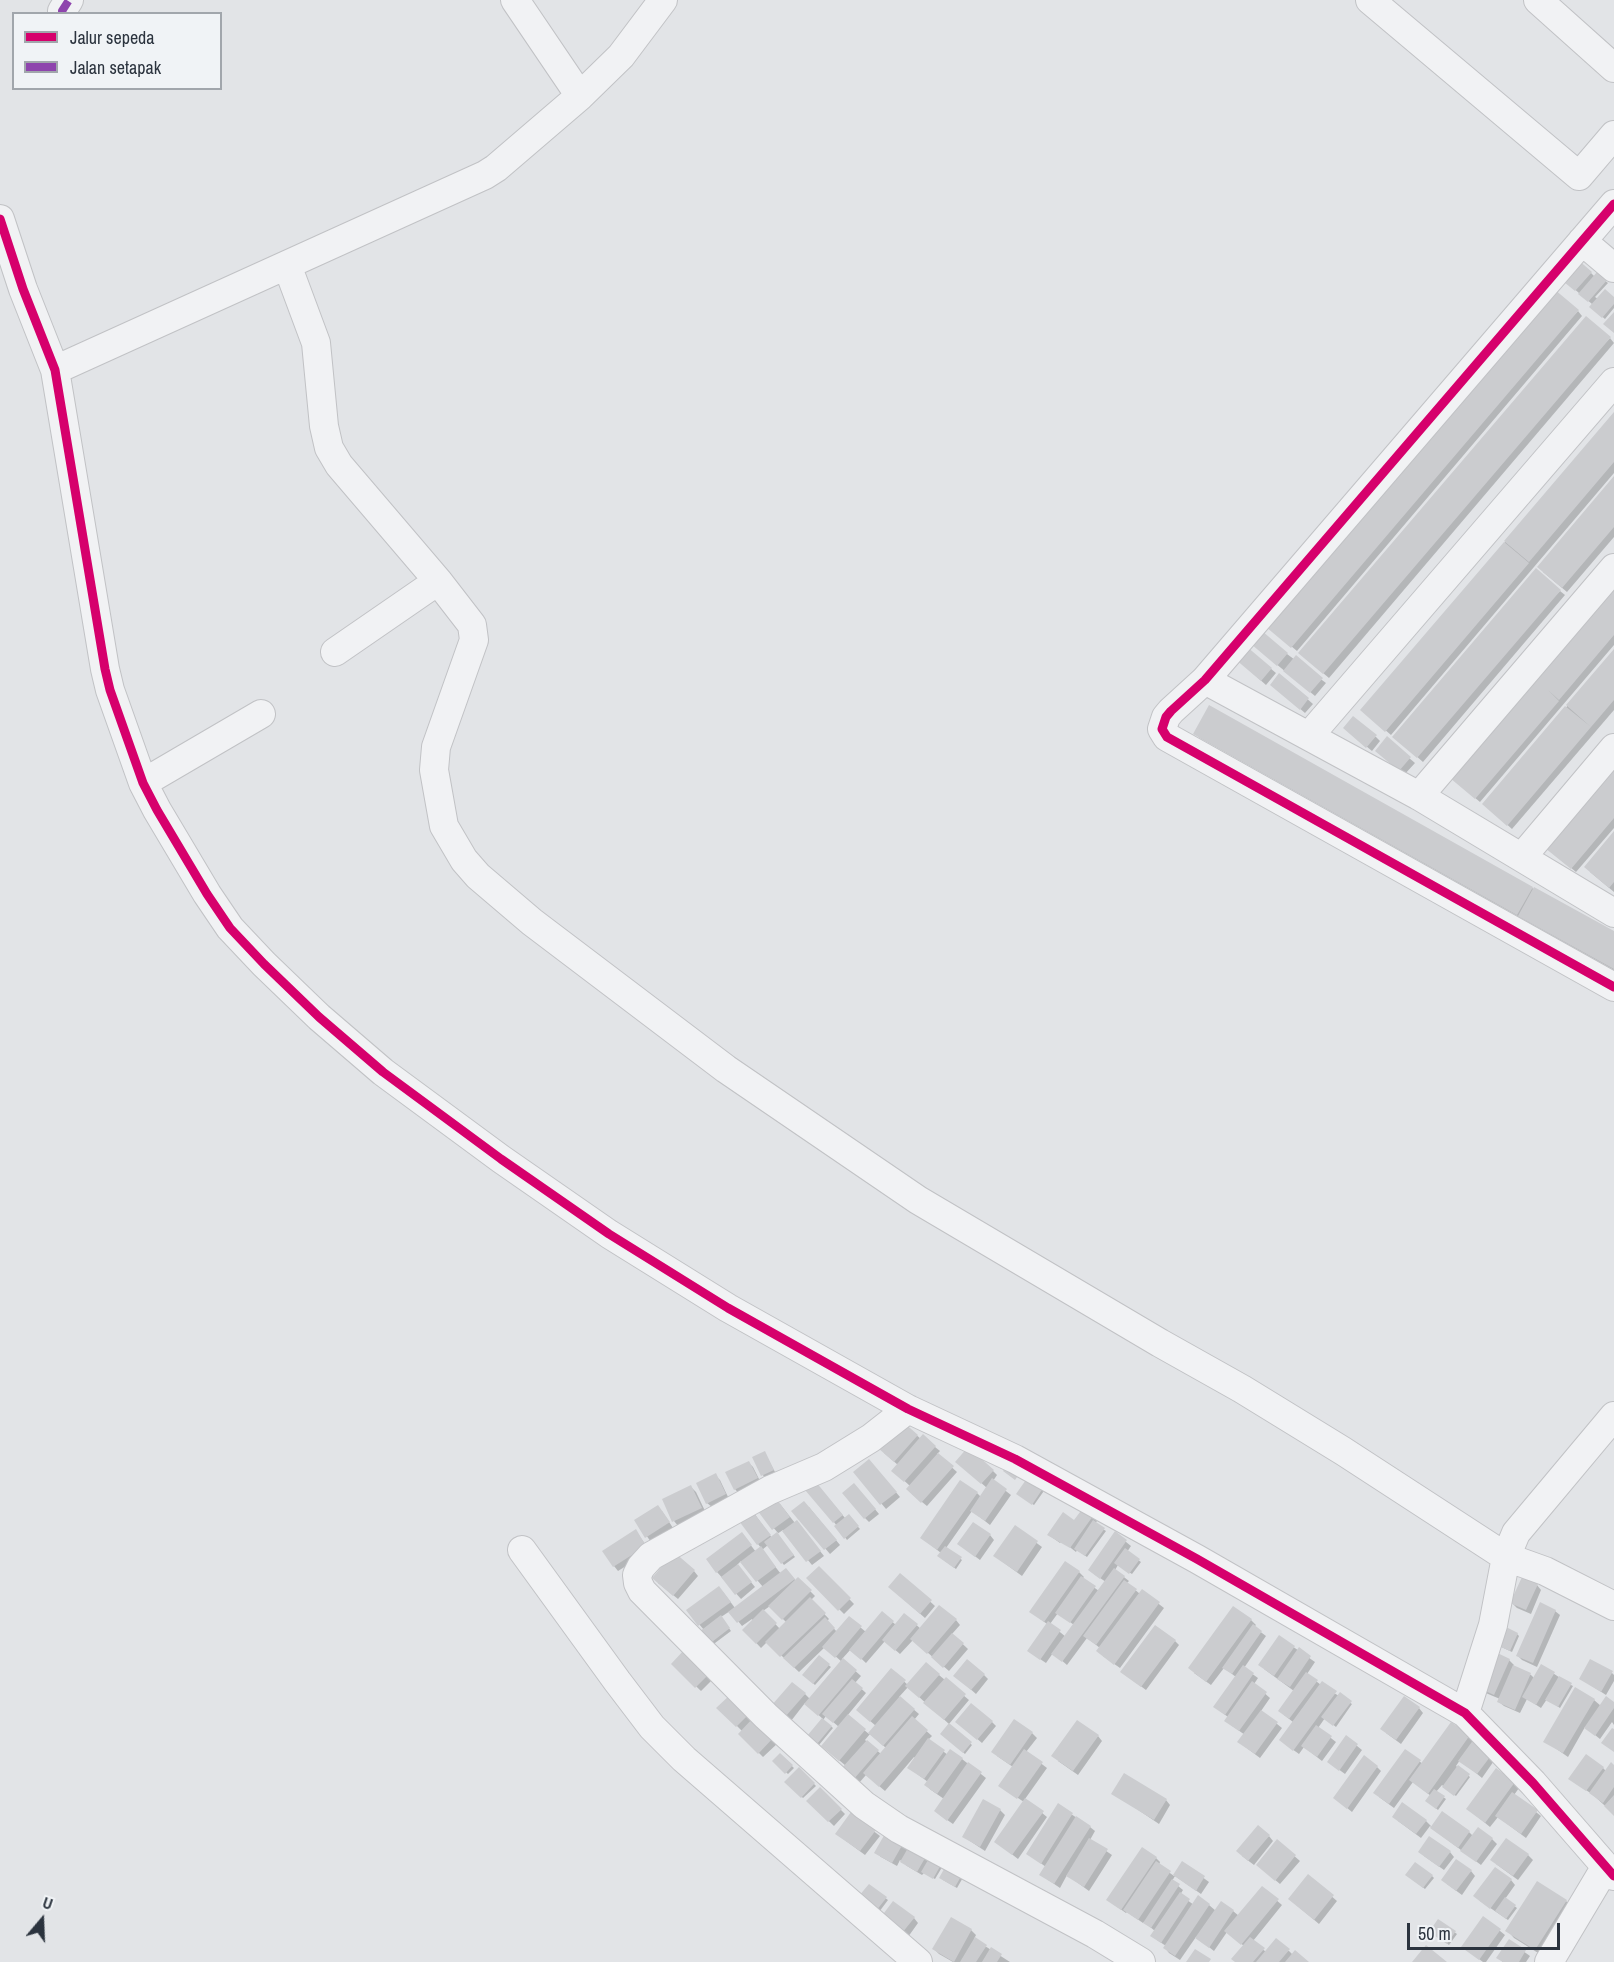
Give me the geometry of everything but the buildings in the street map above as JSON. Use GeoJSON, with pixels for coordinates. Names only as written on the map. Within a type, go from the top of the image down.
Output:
{"type":"FeatureCollection","features":[{"type":"Feature","properties":{"kind":"street"},"geometry":{"type":"LineString","coordinates":[[55,370],[485,175],[580,96],[621,56],[663,0]]}},
{"type":"Feature","properties":{"kind":"street"},"geometry":{"type":"LineString","coordinates":[[1370,0],[1579,176],[1614,135]]}},
{"type":"Feature","properties":{"kind":"street"},"geometry":{"type":"LineString","coordinates":[[1538,0],[1614,68]]}},
{"type":"Feature","properties":{"kind":"street"},"geometry":{"type":"LineString","coordinates":[[517,1],[580,96]]}},
{"type":"Feature","properties":{"kind":"street"},"geometry":{"type":"LineString","coordinates":[[1614,204],[1205,680],[1166,717],[1162,729],[1167,737],[1614,987]]}},
{"type":"Feature","properties":{"kind":"street"},"geometry":{"type":"LineString","coordinates":[[0,219],[23,289],[55,370],[110,690],[143,783],[207,894],[230,928],[319,1017],[383,1072],[501,1159],[609,1234],[728,1308],[908,1409],[1015,1459],[1197,1559],[1465,1713],[1533,1783],[1610,1872],[1549,1962]]}},
{"type":"Feature","properties":{"kind":"street"},"geometry":{"type":"LineString","coordinates":[[1582,241],[1614,268]]}},
{"type":"Feature","properties":{"kind":"street"},"geometry":{"type":"LineString","coordinates":[[286,265],[316,343],[324,426],[329,448],[339,465],[468,618],[474,634],[436,747],[434,770],[444,826],[464,860],[478,876],[532,922],[726,1069],[908,1194],[1242,1389],[1343,1451],[1506,1557],[1545,1571],[1614,1606]]}},
{"type":"Feature","properties":{"kind":"street"},"geometry":{"type":"LineString","coordinates":[[1309,736],[1614,382]]}},
{"type":"Feature","properties":{"kind":"street"},"geometry":{"type":"LineString","coordinates":[[1419,796],[1614,568]]}},
{"type":"Feature","properties":{"kind":"street"},"geometry":{"type":"LineString","coordinates":[[335,652],[438,581]]}},
{"type":"Feature","properties":{"kind":"street"},"geometry":{"type":"LineString","coordinates":[[1205,680],[1419,796],[1614,913]]}},
{"type":"Feature","properties":{"kind":"street"},"geometry":{"type":"LineString","coordinates":[[143,783],[261,714]]}},
{"type":"Feature","properties":{"kind":"street"},"geometry":{"type":"LineString","coordinates":[[1522,857],[1614,748]]}},
{"type":"Feature","properties":{"kind":"street"},"geometry":{"type":"LineString","coordinates":[[908,1409],[871,1438],[824,1467],[770,1490],[651,1556],[637,1575],[642,1591],[766,1716],[864,1805],[899,1829],[1095,1934],[1141,1962]]}},
{"type":"Feature","properties":{"kind":"street"},"geometry":{"type":"LineString","coordinates":[[1465,1713],[1493,1625],[1506,1557],[1516,1533],[1614,1416]]}},
{"type":"Feature","properties":{"kind":"street"},"geometry":{"type":"LineString","coordinates":[[522,1550],[652,1727],[684,1758],[918,1962]]}},
{"type":"Feature","properties":{"kind":"marked path"},"geometry":{"type":"LineString","coordinates":[[62,12],[69,0]]}},
{"type":"Feature","properties":{"kind":"cycle path"},"geometry":{"type":"LineString","coordinates":[[1614,204],[1205,680],[1171,711],[1162,729],[1167,737],[1614,987]]}},
{"type":"Feature","properties":{"kind":"cycle path"},"geometry":{"type":"LineString","coordinates":[[0,219],[23,289],[55,370],[110,690],[143,783],[157,810],[230,928],[264,964],[319,1017],[383,1072],[501,1159],[609,1234],[728,1308],[908,1409],[1015,1459],[1197,1559],[1465,1713],[1533,1783],[1614,1876]]}}]}
